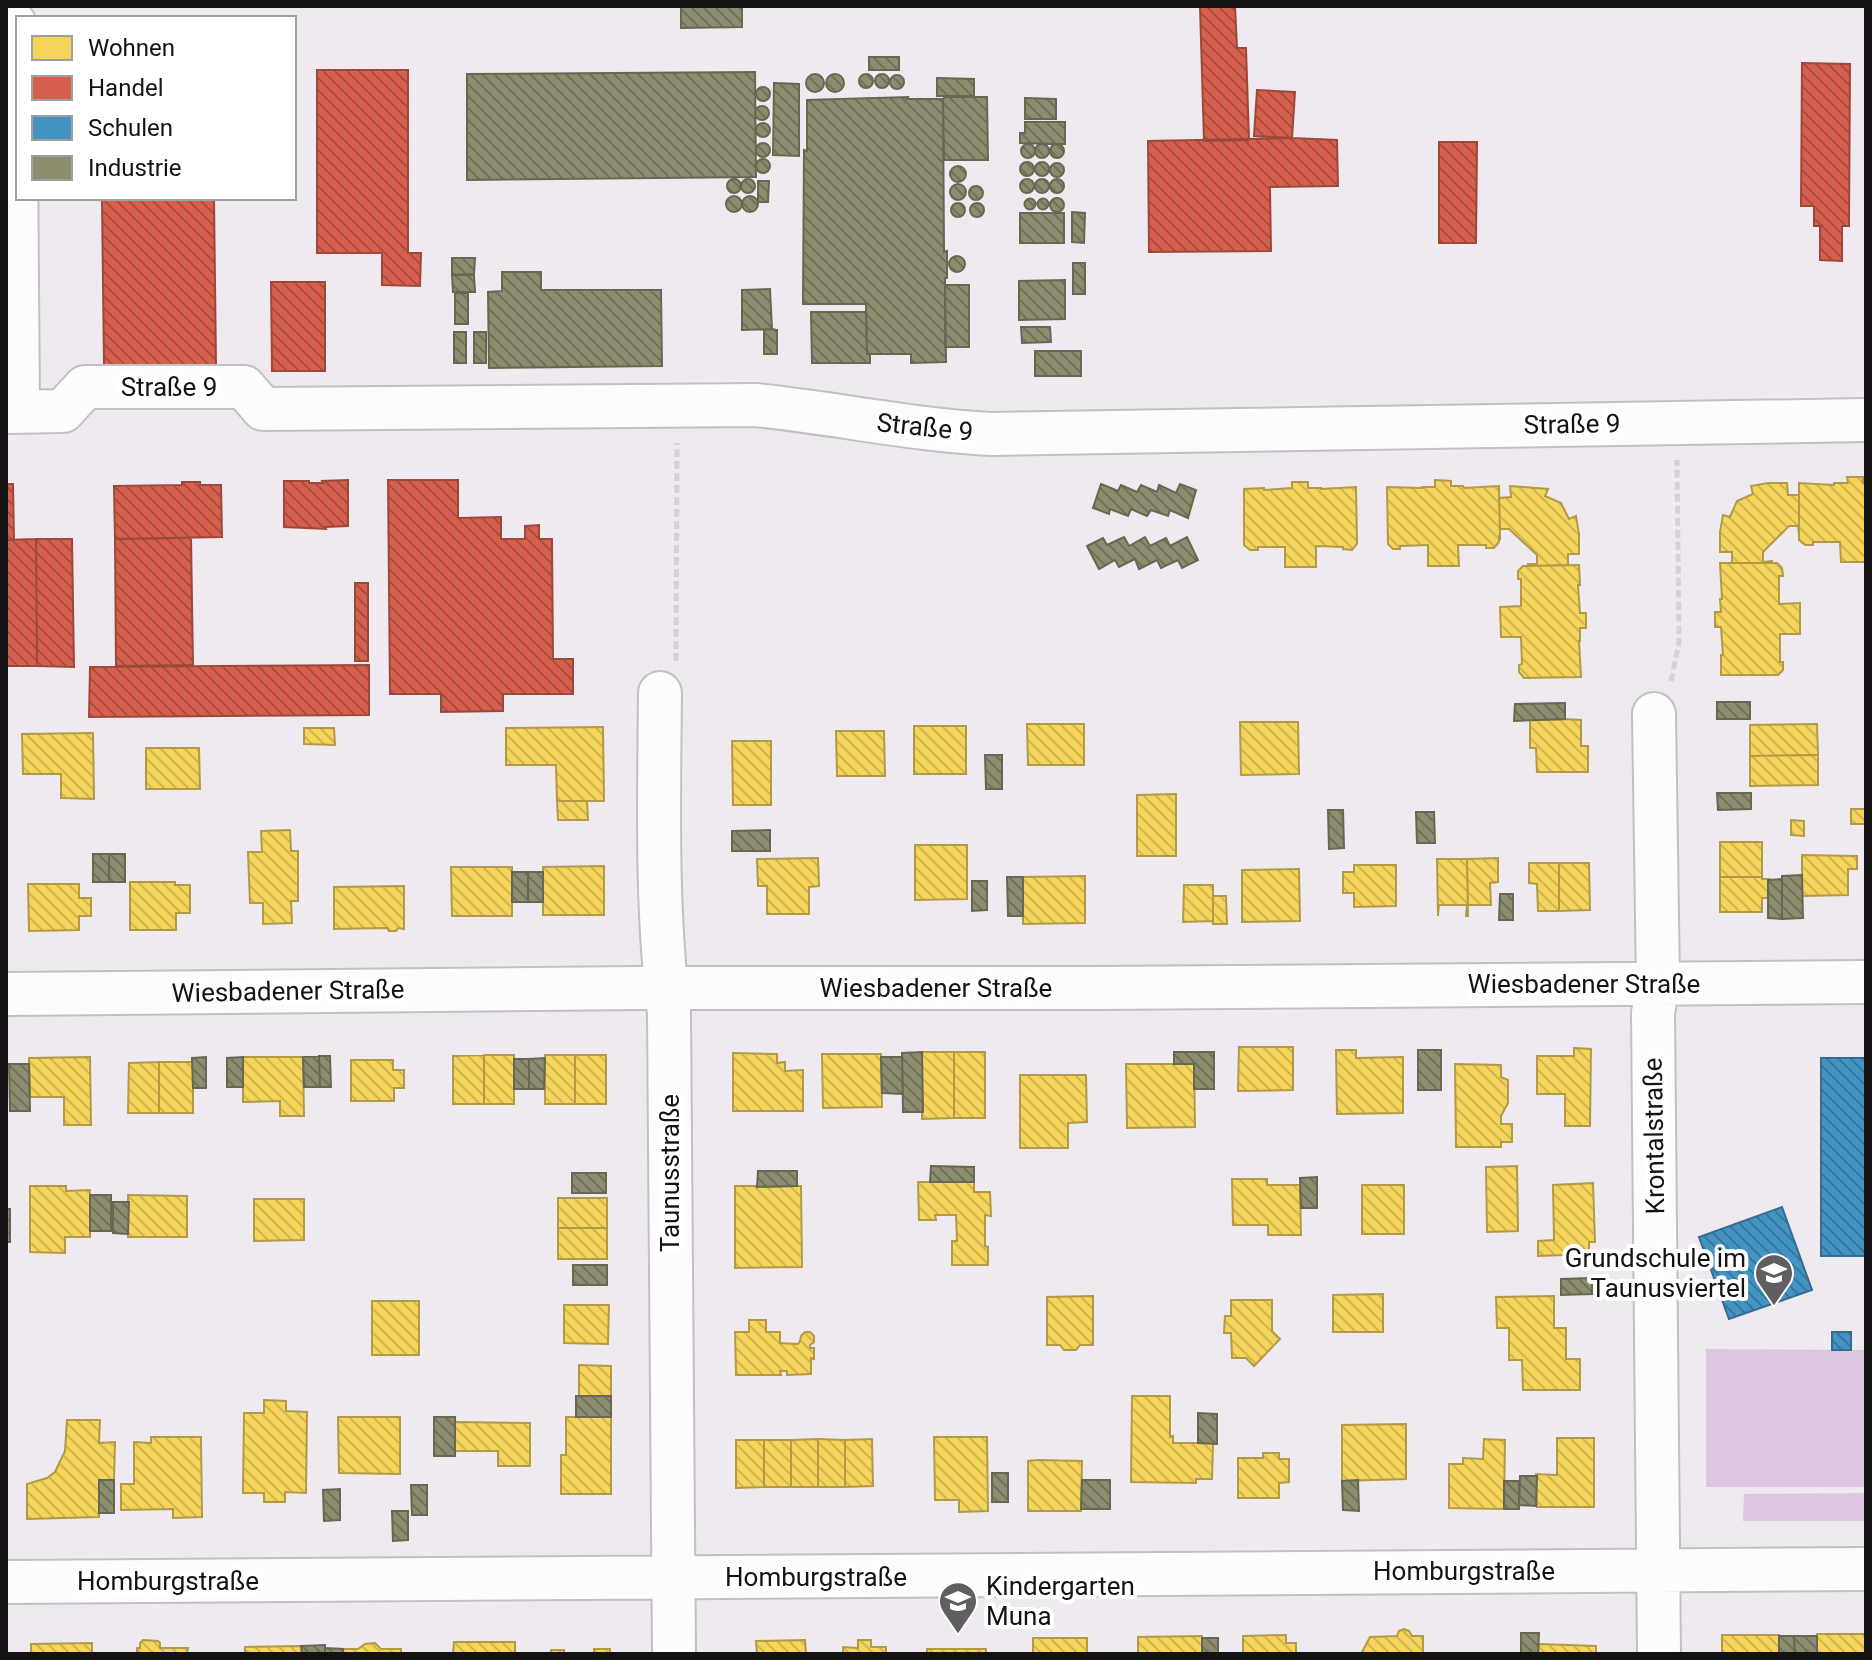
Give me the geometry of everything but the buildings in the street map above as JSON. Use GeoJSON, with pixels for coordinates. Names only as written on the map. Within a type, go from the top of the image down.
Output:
{"type":"FeatureCollection","features":[{"type":"Feature","properties":{"kind":"street"},"geometry":{"type":"LineString","coordinates":[[6,24],[15,24],[12,412]]}},
{"type":"Feature","properties":{"kind":"street","name":"Straße 9"},"geometry":{"type":"LineString","coordinates":[[12,412],[63,411],[85,387],[244,387],[263,409],[755,405],[934,430],[991,434],[1866,420]]}},
{"type":"Feature","properties":{"kind":"street","name":"Taunusstraße"},"geometry":{"type":"LineString","coordinates":[[668,679],[660,819],[663,968],[669,1028],[674,1654]]}},
{"type":"Feature","properties":{"kind":"street","name":"Krontalstraße"},"geometry":{"type":"LineString","coordinates":[[1654,714],[1658,983],[1653,1013],[1659,1654]]}},
{"type":"Feature","properties":{"kind":"street","name":"Wiesbadener Straße"},"geometry":{"type":"LineString","coordinates":[[6,994],[1866,982]]}},
{"type":"Feature","properties":{"kind":"street","name":"Homburgstraße"},"geometry":{"type":"LineString","coordinates":[[6,1582],[1866,1569]]}},
{"type":"Feature","properties":{"kind":"path"},"geometry":{"type":"LineString","coordinates":[[668,679],[677,406]]}},
{"type":"Feature","properties":{"kind":"path"},"geometry":{"type":"LineString","coordinates":[[1654,714],[1671,698],[1671,674],[1679,642],[1676,423]]}},
{"type":"Feature","properties":{"kind":"shaded area"},"geometry":{"type":"Polygon","coordinates":[[[1706,1349],[1866,1350],[1866,1487],[1706,1487],[1706,1349]]]}},
{"type":"Feature","properties":{"kind":"shaded area"},"geometry":{"type":"Polygon","coordinates":[[[1866,1493],[1866,1521],[1743,1521],[1744,1494],[1866,1493]]]}},
{"type":"Feature","properties":{"kind":"place","name":"Grundschule im Taunusviertel"},"geometry":{"type":"Point","coordinates":[1774,1307]}},
{"type":"Feature","properties":{"kind":"place","name":"Kindergarten Muna"},"geometry":{"type":"Point","coordinates":[958,1635]}}]}
